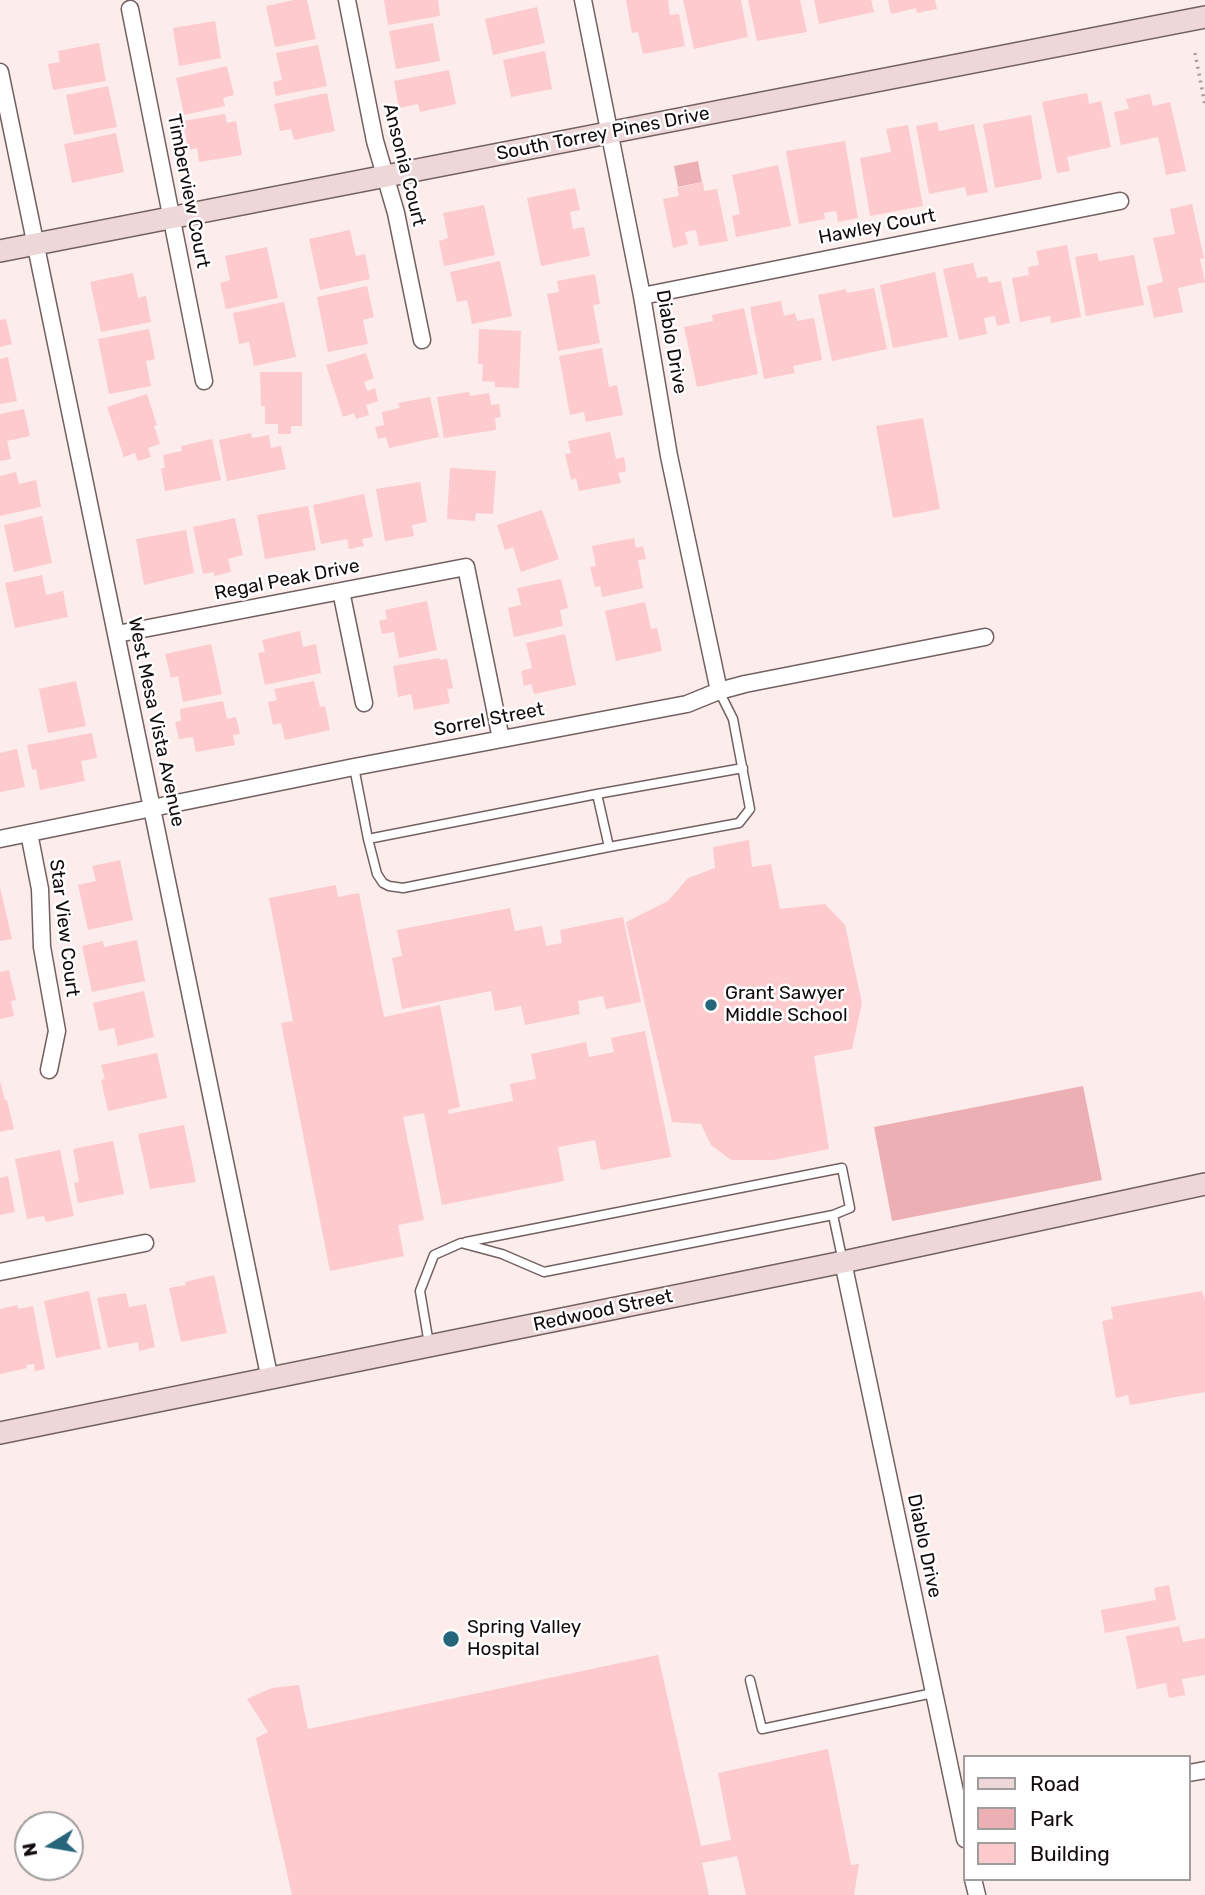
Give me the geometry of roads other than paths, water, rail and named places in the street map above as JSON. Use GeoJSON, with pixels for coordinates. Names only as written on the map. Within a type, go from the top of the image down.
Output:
{"type":"FeatureCollection","features":[{"type":"Feature","properties":{"kind":"main road","name":"South Torrey Pines Drive"},"geometry":{"type":"LineString","coordinates":[[0,251],[1205,18]]}},
{"type":"Feature","properties":{"kind":"main road","name":"Redwood Street"},"geometry":{"type":"LineString","coordinates":[[0,1433],[843,1262],[1205,1184]]}},
{"type":"Feature","properties":{"kind":"street","name":"Ansonia Court"},"geometry":{"type":"LineString","coordinates":[[347,0],[375,141],[396,213],[422,340]]}},
{"type":"Feature","properties":{"kind":"street","name":"Diablo Drive"},"geometry":{"type":"LineString","coordinates":[[583,0],[642,296],[669,456],[719,691]]}},
{"type":"Feature","properties":{"kind":"street","name":"Timberview Court"},"geometry":{"type":"LineString","coordinates":[[130,9],[204,381]]}},
{"type":"Feature","properties":{"kind":"street","name":"West Mesa Vista Avenue"},"geometry":{"type":"LineString","coordinates":[[0,72],[270,1380]]}},
{"type":"Feature","properties":{"kind":"street","name":"Hawley Court"},"geometry":{"type":"LineString","coordinates":[[642,296],[1120,201]]}},
{"type":"Feature","properties":{"kind":"street","name":"Regal Peak Drive"},"geometry":{"type":"LineString","coordinates":[[117,634],[466,567],[501,739]]}},
{"type":"Feature","properties":{"kind":"street"},"geometry":{"type":"LineString","coordinates":[[341,591],[364,703]]}},
{"type":"Feature","properties":{"kind":"street","name":"Sorrel Street"},"geometry":{"type":"LineString","coordinates":[[0,839],[354,767],[687,704],[719,691],[985,637]]}},
{"type":"Feature","properties":{"kind":"street","name":"Star View Court"},"geometry":{"type":"LineString","coordinates":[[29,833],[40,889],[42,947],[57,1031],[49,1070]]}},
{"type":"Feature","properties":{"kind":"street"},"geometry":{"type":"LineString","coordinates":[[0,1272],[145,1243]]}},
{"type":"Feature","properties":{"kind":"street","name":"Diablo Drive"},"geometry":{"type":"LineString","coordinates":[[843,1262],[933,1693],[963,1819]]}},
{"type":"Feature","properties":{"kind":"lane"},"geometry":{"type":"LineString","coordinates":[[354,767],[368,839],[380,879],[383,883],[397,888],[738,823],[750,809],[733,719],[719,691]]}},
{"type":"Feature","properties":{"kind":"lane"},"geometry":{"type":"LineString","coordinates":[[368,839],[743,768]]}},
{"type":"Feature","properties":{"kind":"lane"},"geometry":{"type":"LineString","coordinates":[[597,794],[609,847]]}},
{"type":"Feature","properties":{"kind":"lane"},"geometry":{"type":"LineString","coordinates":[[429,1347],[421,1291],[434,1255],[461,1242],[842,1168],[849,1208],[833,1214],[544,1272],[502,1254],[461,1242]]}},
{"type":"Feature","properties":{"kind":"lane"},"geometry":{"type":"LineString","coordinates":[[833,1214],[843,1262]]}},
{"type":"Feature","properties":{"kind":"lane"},"geometry":{"type":"LineString","coordinates":[[750,1680],[762,1729],[933,1693]]}},
{"type":"Feature","properties":{"kind":"place","name":"Grant Sawyer Middle School"},"geometry":{"type":"Point","coordinates":[711,1005]}},
{"type":"Feature","properties":{"kind":"place","name":"Spring Valley Hospital"},"geometry":{"type":"Point","coordinates":[451,1639]}}]}
